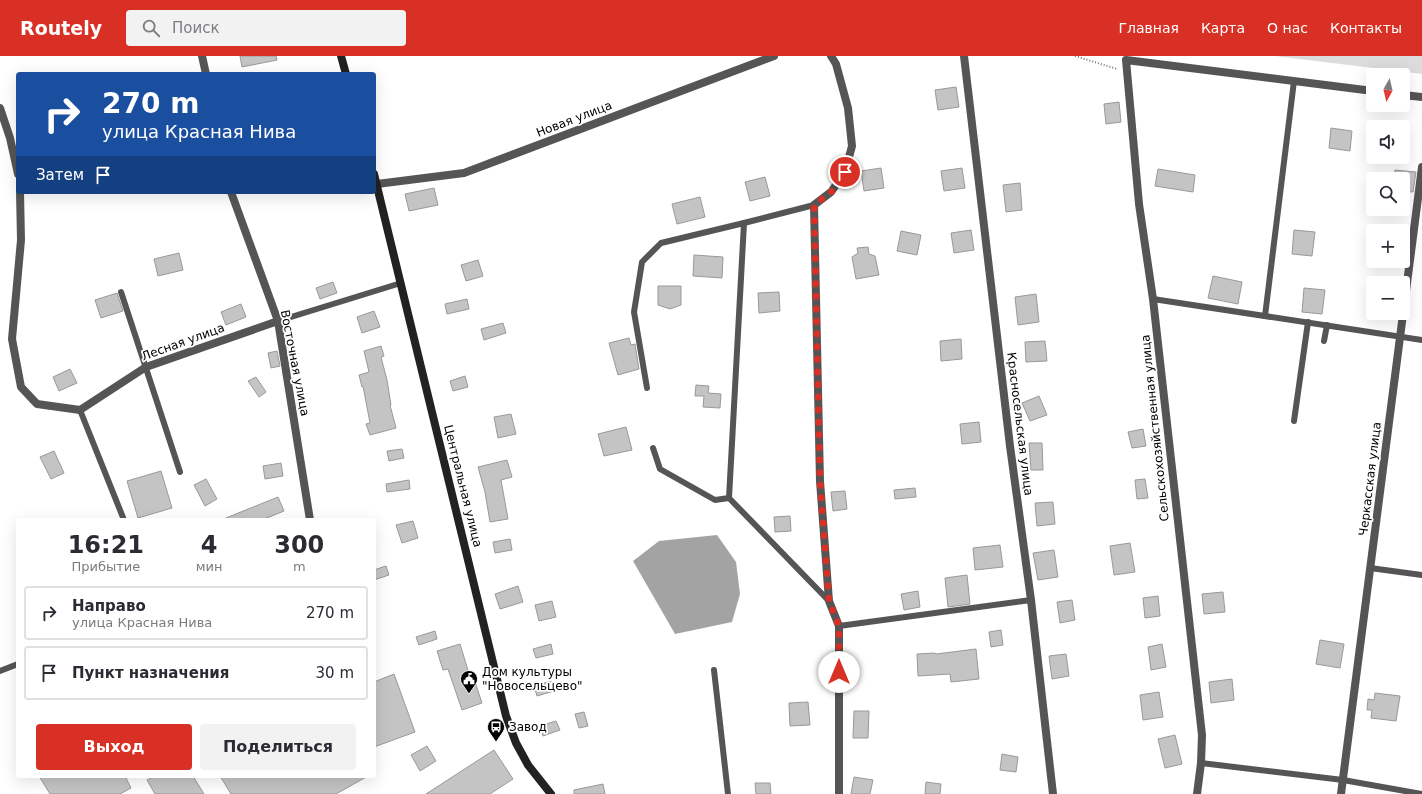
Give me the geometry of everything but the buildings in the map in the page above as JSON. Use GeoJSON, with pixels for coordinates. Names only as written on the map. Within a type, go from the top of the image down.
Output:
{"type":"FeatureCollection","features":[{"type":"Feature","properties":{"kind":"street"},"geometry":{"type":"LineString","coordinates":[[202,56],[206,72]]}},
{"type":"Feature","properties":{"kind":"street"},"geometry":{"type":"LineString","coordinates":[[341,56],[345,72]]}},
{"type":"Feature","properties":{"kind":"street","name":"Новая улица"},"geometry":{"type":"LineString","coordinates":[[377,184],[464,173],[774,56]]}},
{"type":"Feature","properties":{"kind":"street"},"geometry":{"type":"LineString","coordinates":[[831,56],[836,64],[848,108],[852,146],[845,172],[831,192],[814,205],[820,481],[829,601],[839,626],[839,794]]}},
{"type":"Feature","properties":{"kind":"street","name":"Красносельская улица"},"geometry":{"type":"LineString","coordinates":[[964,56],[1010,446],[1031,600],[1053,794]]}},
{"type":"Feature","properties":{"kind":"street","name":"Сельскохозяйственная улица"},"geometry":{"type":"LineString","coordinates":[[1197,794],[1202,735],[1153,299],[1139,204],[1126,60],[1294,82]]}},
{"type":"Feature","properties":{"kind":"street"},"geometry":{"type":"LineString","coordinates":[[1294,82],[1366,90]]}},
{"type":"Feature","properties":{"kind":"street"},"geometry":{"type":"LineString","coordinates":[[1410,96],[1422,97]]}},
{"type":"Feature","properties":{"kind":"street"},"geometry":{"type":"LineString","coordinates":[[0,108],[10,138],[16,165]]}},
{"type":"Feature","properties":{"kind":"street","name":"Черкасская улица"},"geometry":{"type":"LineString","coordinates":[[1342,794],[1422,168]]}},
{"type":"Feature","properties":{"kind":"street","name":"Центральная улица"},"geometry":{"type":"LineString","coordinates":[[376,181],[506,716],[516,743],[528,765],[551,794]]}},
{"type":"Feature","properties":{"kind":"street"},"geometry":{"type":"LineString","coordinates":[[20,194],[21,240],[12,339],[21,387],[37,404],[80,410]]}},
{"type":"Feature","properties":{"kind":"street","name":"Восточная улица"},"geometry":{"type":"LineString","coordinates":[[232,194],[278,321],[310,518]]}},
{"type":"Feature","properties":{"kind":"street","name":"Лесная улица"},"geometry":{"type":"LineString","coordinates":[[80,410],[146,367],[278,321]]}},
{"type":"Feature","properties":{"kind":"lane"},"geometry":{"type":"LineString","coordinates":[[1265,316],[1294,82]]}},
{"type":"Feature","properties":{"kind":"lane"},"geometry":{"type":"LineString","coordinates":[[647,388],[634,312],[642,262],[661,243],[814,205]]}},
{"type":"Feature","properties":{"kind":"lane"},"geometry":{"type":"LineString","coordinates":[[744,222],[729,498],[829,601]]}},
{"type":"Feature","properties":{"kind":"lane"},"geometry":{"type":"LineString","coordinates":[[278,321],[402,283]]}},
{"type":"Feature","properties":{"kind":"lane"},"geometry":{"type":"LineString","coordinates":[[121,292],[180,472]]}},
{"type":"Feature","properties":{"kind":"lane"},"geometry":{"type":"LineString","coordinates":[[1153,299],[1422,340]]}},
{"type":"Feature","properties":{"kind":"lane"},"geometry":{"type":"LineString","coordinates":[[1294,421],[1308,322]]}},
{"type":"Feature","properties":{"kind":"lane"},"geometry":{"type":"LineString","coordinates":[[1324,341],[1327,325]]}},
{"type":"Feature","properties":{"kind":"lane"},"geometry":{"type":"LineString","coordinates":[[80,410],[123,518]]}},
{"type":"Feature","properties":{"kind":"lane"},"geometry":{"type":"LineString","coordinates":[[653,448],[660,469],[715,500],[729,498]]}},
{"type":"Feature","properties":{"kind":"lane"},"geometry":{"type":"LineString","coordinates":[[1370,568],[1422,575]]}},
{"type":"Feature","properties":{"kind":"lane"},"geometry":{"type":"LineString","coordinates":[[839,626],[1031,600]]}},
{"type":"Feature","properties":{"kind":"lane"},"geometry":{"type":"LineString","coordinates":[[0,671],[16,665]]}},
{"type":"Feature","properties":{"kind":"lane"},"geometry":{"type":"LineString","coordinates":[[714,670],[728,794]]}},
{"type":"Feature","properties":{"kind":"lane"},"geometry":{"type":"LineString","coordinates":[[1200,763],[1343,780],[1422,794]]}},
{"type":"Feature","properties":{"kind":"path"},"geometry":{"type":"LineString","coordinates":[[1075,56],[1127,71]]}},
{"type":"Feature","properties":{"kind":"shaded area"},"geometry":{"type":"Polygon","coordinates":[[[1275,56],[1422,56],[1422,74],[1410,73],[1410,68],[1373,68],[1275,56]]]}},
{"type":"Feature","properties":{"kind":"shaded area"},"geometry":{"type":"Polygon","coordinates":[[[717,535],[736,562],[740,594],[732,622],[675,634],[633,561],[659,541],[717,535]]]}},
{"type":"Feature","properties":{"kind":"place","name":"Дом культуры \"Новосельцево\""},"geometry":{"type":"Point","coordinates":[469,694]}},
{"type":"Feature","properties":{"kind":"place","name":"Завод"},"geometry":{"type":"Point","coordinates":[496,742]}},
{"type":"Feature","properties":{"kind":"route"},"geometry":{"type":"LineString","coordinates":[[839,672],[839,626],[829,601],[820,481],[814,205],[831,192],[845,172]]}}]}
